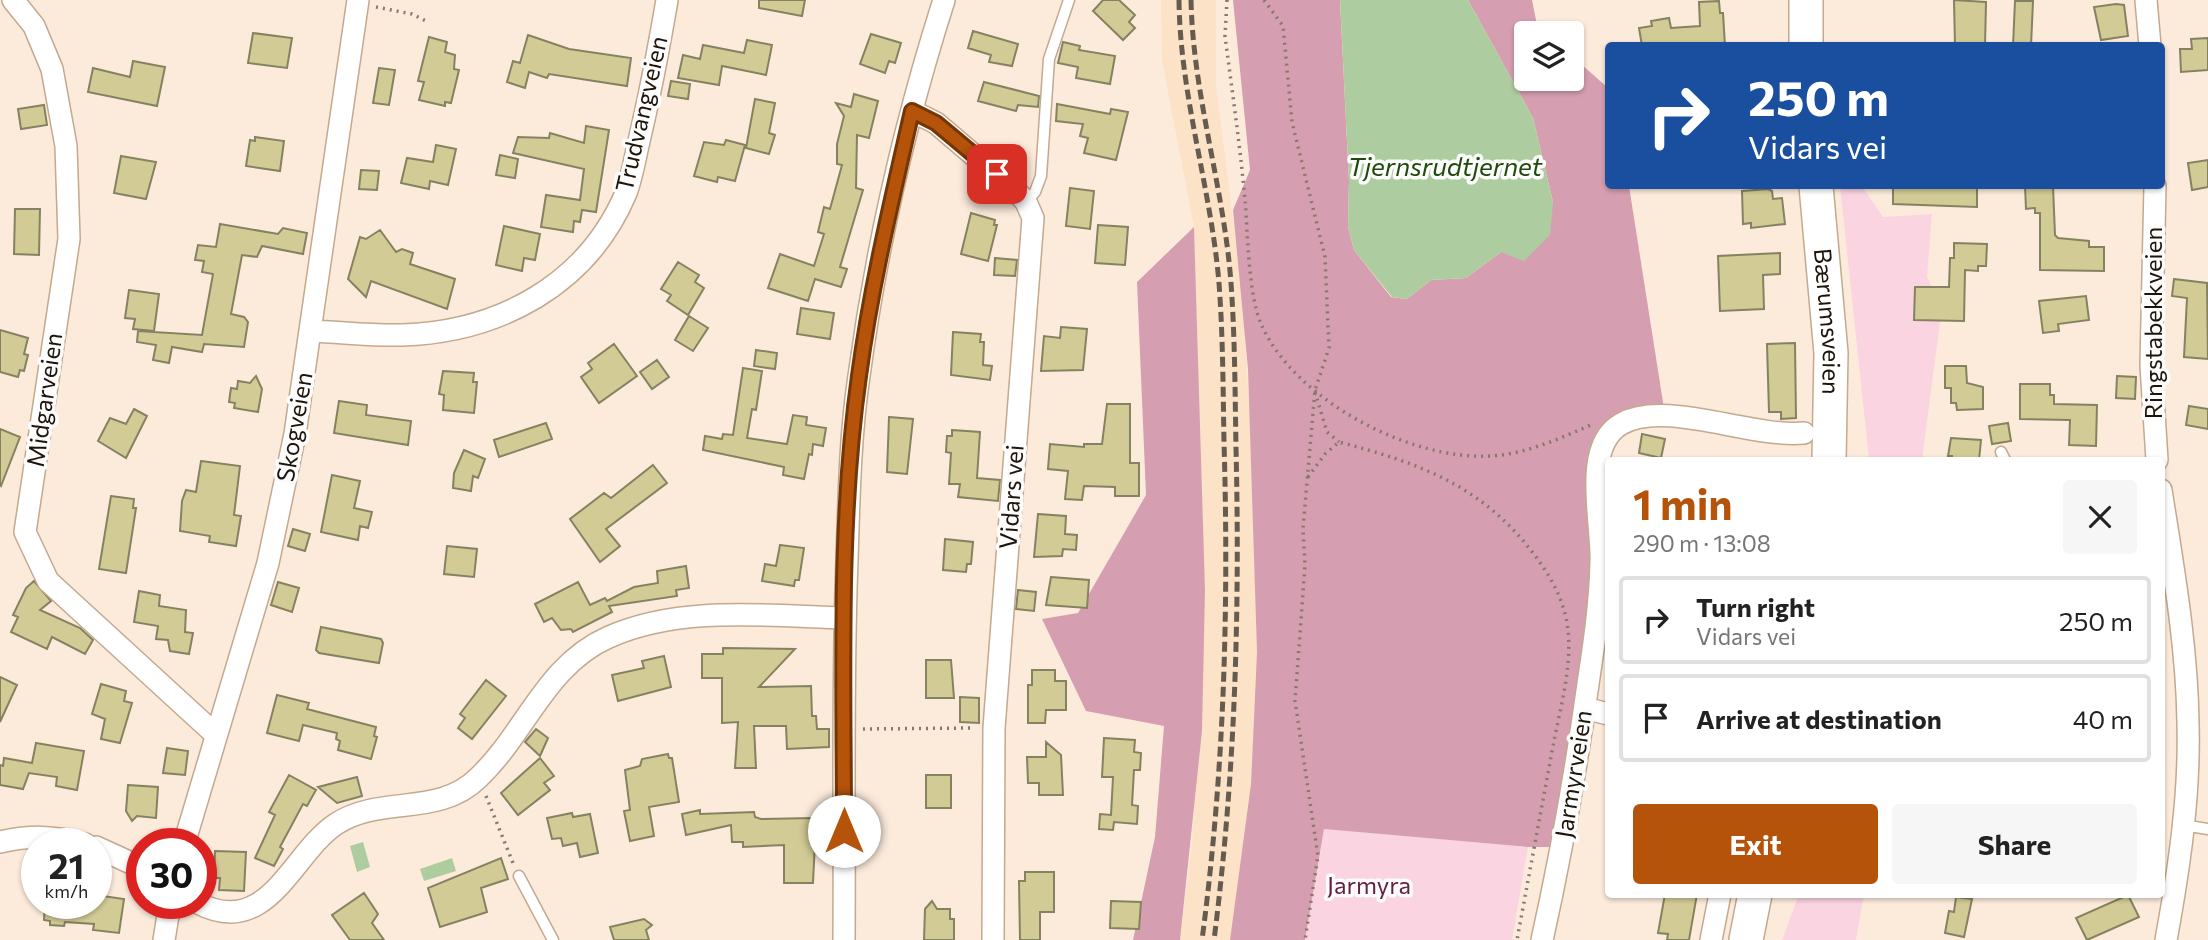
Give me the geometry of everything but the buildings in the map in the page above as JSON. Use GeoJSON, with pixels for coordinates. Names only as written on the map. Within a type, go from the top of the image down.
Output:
{"type":"FeatureCollection","features":[{"type":"Feature","properties":{"kind":"main road"},"geometry":{"type":"LineString","coordinates":[[1806,0],[1806,42]]}},
{"type":"Feature","properties":{"kind":"main road","name":"Bærumsveien"},"geometry":{"type":"LineString","coordinates":[[1816,189],[1831,353],[1829,457]]}},
{"type":"Feature","properties":{"kind":"main road"},"geometry":{"type":"LineString","coordinates":[[1746,940],[1754,898]]}},
{"type":"Feature","properties":{"kind":"street","name":"Midgarveien"},"geometry":{"type":"LineString","coordinates":[[13,0],[34,26],[52,69],[66,146],[69,239],[25,532],[48,582],[215,734]]}},
{"type":"Feature","properties":{"kind":"street","name":"Trudvangveien"},"geometry":{"type":"LineString","coordinates":[[311,331],[402,335],[449,330],[488,322],[519,309],[565,280],[603,236],[627,191],[667,0]]}},
{"type":"Feature","properties":{"kind":"street"},"geometry":{"type":"LineString","coordinates":[[844,940],[845,618],[849,481],[858,377],[872,285],[912,111],[944,0]]}},
{"type":"Feature","properties":{"kind":"street"},"geometry":{"type":"LineString","coordinates":[[2146,0],[2150,42]]}},
{"type":"Feature","properties":{"kind":"street","name":"Skogveien"},"geometry":{"type":"LineString","coordinates":[[189,828],[268,563],[295,434],[357,2]]}},
{"type":"Feature","properties":{"kind":"street"},"geometry":{"type":"LineString","coordinates":[[912,111],[936,123],[1026,202]]}},
{"type":"Feature","properties":{"kind":"street","name":"Ringstabekkveien"},"geometry":{"type":"LineString","coordinates":[[2155,189],[2151,365],[2157,457]]}},
{"type":"Feature","properties":{"kind":"street","name":"Vidars vei"},"geometry":{"type":"LineString","coordinates":[[992,940],[994,728],[1033,241],[1033,218],[1026,202]]}},
{"type":"Feature","properties":{"kind":"street"},"geometry":{"type":"LineString","coordinates":[[1618,425],[1638,416],[1665,415],[1775,434],[1804,433]]}},
{"type":"Feature","properties":{"kind":"street","name":"Jarmyrveien"},"geometry":{"type":"LineString","coordinates":[[1542,940],[1562,847],[1601,595],[1602,534],[1596,473],[1601,446],[1618,425]]}},
{"type":"Feature","properties":{"kind":"street"},"geometry":{"type":"LineString","coordinates":[[2166,545],[2198,723],[2166,940]]}},
{"type":"Feature","properties":{"kind":"street"},"geometry":{"type":"LineString","coordinates":[[217,907],[246,909],[265,900],[315,843],[354,812],[439,801],[459,794],[480,778],[561,671],[584,649],[611,636],[656,622],[699,617],[845,618]]}},
{"type":"Feature","properties":{"kind":"street"},"geometry":{"type":"LineString","coordinates":[[1585,708],[1605,713]]}},
{"type":"Feature","properties":{"kind":"street"},"geometry":{"type":"LineString","coordinates":[[0,842],[21,837]]}},
{"type":"Feature","properties":{"kind":"street"},"geometry":{"type":"LineString","coordinates":[[1712,940],[1719,898]]}},
{"type":"Feature","properties":{"kind":"street"},"geometry":{"type":"LineString","coordinates":[[164,940],[167,919]]}},
{"type":"Feature","properties":{"kind":"lane"},"geometry":{"type":"LineString","coordinates":[[1026,202],[1035,192],[1041,176],[1049,59],[1069,0]]}},
{"type":"Feature","properties":{"kind":"lane"},"geometry":{"type":"LineString","coordinates":[[2183,825],[2208,829]]}},
{"type":"Feature","properties":{"kind":"lane"},"geometry":{"type":"LineString","coordinates":[[519,876],[553,940]]}},
{"type":"Feature","properties":{"kind":"path"},"geometry":{"type":"LineString","coordinates":[[1227,0],[1225,36],[1252,280],[1261,324],[1273,344],[1315,390],[1383,434],[1447,456],[1494,456],[1551,443],[1605,419],[1618,425]]}},
{"type":"Feature","properties":{"kind":"path"},"geometry":{"type":"LineString","coordinates":[[1264,0],[1283,26],[1292,122],[1325,257],[1329,348],[1315,390],[1307,478],[1295,701],[1318,856],[1305,940]]}},
{"type":"Feature","properties":{"kind":"path"},"geometry":{"type":"LineString","coordinates":[[357,2],[412,14],[428,22]]}},
{"type":"Feature","properties":{"kind":"path"},"geometry":{"type":"LineString","coordinates":[[1315,390],[1328,432],[1339,442],[1399,458],[1455,482],[1492,507],[1516,530],[1552,578],[1568,629],[1566,676],[1517,940]]}},
{"type":"Feature","properties":{"kind":"path"},"geometry":{"type":"LineString","coordinates":[[1307,478],[1325,454],[1339,442]]}},
{"type":"Feature","properties":{"kind":"path"},"geometry":{"type":"LineString","coordinates":[[844,729],[994,728]]}},
{"type":"Feature","properties":{"kind":"path"},"geometry":{"type":"LineString","coordinates":[[480,778],[491,812],[519,876]]}},
{"type":"Feature","properties":{"kind":"shaded area"},"geometry":{"type":"Polygon","coordinates":[[[1161,0],[1216,0],[1216,86],[1243,297],[1253,478],[1257,652],[1251,784],[1230,940],[1180,940],[1192,844],[1205,590],[1194,227],[1162,61],[1161,0]]]}},
{"type":"Feature","properties":{"kind":"shaded area"},"geometry":{"type":"Polygon","coordinates":[[[1233,0],[1340,0],[1349,181],[1348,227],[1354,250],[1391,297],[1407,299],[1431,280],[1466,278],[1501,252],[1553,202],[1533,118],[1518,91],[1584,91],[1584,67],[1605,85],[1605,189],[1629,189],[1665,415],[1611,434],[1609,457],[1605,457],[1602,534],[1562,847],[1528,847],[1324,829],[1305,940],[1230,940],[1251,784],[1257,652],[1248,369],[1233,210],[1250,170],[1233,0]]]}},
{"type":"Feature","properties":{"kind":"shaded area"},"geometry":{"type":"Polygon","coordinates":[[[1468,0],[1532,0],[1536,21],[1514,21],[1514,84],[1468,0]]]}},
{"type":"Feature","properties":{"kind":"shaded area"},"geometry":{"type":"Polygon","coordinates":[[[1194,227],[1205,590],[1202,731],[1180,940],[1133,940],[1155,837],[1164,726],[1086,711],[1042,619],[1078,613],[1146,495],[1137,282],[1194,227]]]}},
{"type":"Feature","properties":{"kind":"green space"},"geometry":{"type":"Polygon","coordinates":[[[1840,189],[1864,189],[1883,217],[1932,214],[1927,277],[1942,307],[1922,457],[1869,457],[1840,189]]]}},
{"type":"Feature","properties":{"kind":"green space","name":"Jarmyra"},"geometry":{"type":"Polygon","coordinates":[[[1324,829],[1528,847],[1512,940],[1305,940],[1324,829]]]}},
{"type":"Feature","properties":{"kind":"green space"},"geometry":{"type":"Polygon","coordinates":[[[1798,898],[1863,898],[1856,940],[1782,940],[1798,898]]]}},
{"type":"Feature","properties":{"kind":"water","name":"Tjernsrudtjernet"},"geometry":{"type":"Polygon","coordinates":[[[1340,0],[1468,0],[1514,84],[1514,91],[1518,91],[1533,118],[1553,202],[1550,235],[1524,261],[1501,252],[1466,278],[1431,280],[1407,299],[1392,297],[1354,250],[1348,227],[1349,181],[1340,0]]]}},
{"type":"Feature","properties":{"kind":"water"},"geometry":{"type":"Polygon","coordinates":[[[363,842],[370,867],[357,872],[350,846],[363,842]]]}},
{"type":"Feature","properties":{"kind":"water"},"geometry":{"type":"Polygon","coordinates":[[[452,858],[456,871],[424,881],[420,869],[452,858]]]}},
{"type":"Feature","properties":{"kind":"railway"},"geometry":{"type":"LineString","coordinates":[[1179,0],[1190,107],[1215,248],[1223,363],[1226,567],[1223,692],[1215,816],[1202,940]]}},
{"type":"Feature","properties":{"kind":"railway"},"geometry":{"type":"LineString","coordinates":[[1191,0],[1197,71],[1227,248],[1235,366],[1237,571],[1234,694],[1227,817],[1214,940]]}},
{"type":"Feature","properties":{"kind":"route"},"geometry":{"type":"LineString","coordinates":[[844,831],[849,481],[858,377],[872,285],[912,111],[936,123],[997,174]]}}]}
